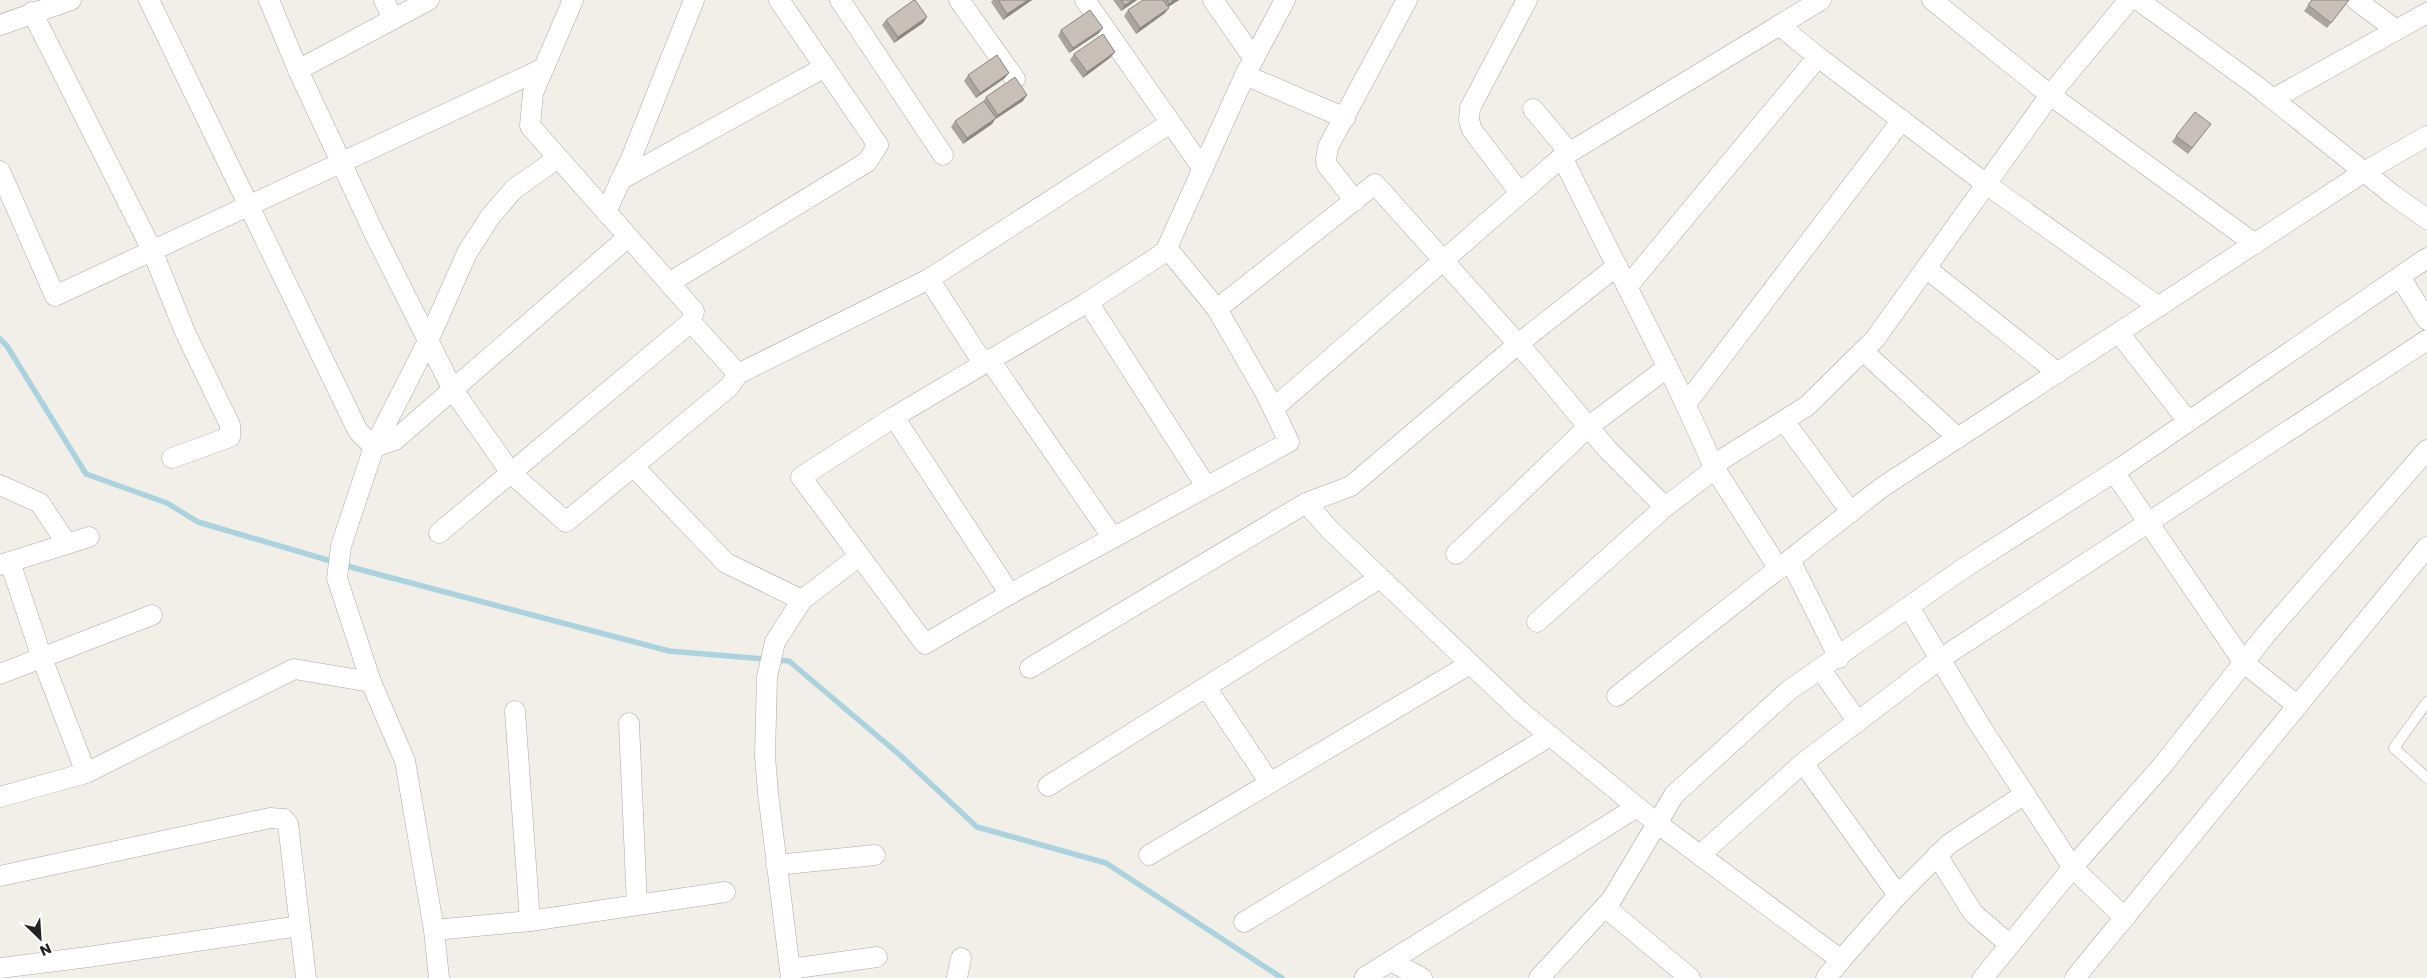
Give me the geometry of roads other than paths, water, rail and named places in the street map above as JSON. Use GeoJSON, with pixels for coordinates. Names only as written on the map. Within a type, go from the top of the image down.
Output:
{"type":"FeatureCollection","features":[{"type":"Feature","properties":{"kind":"street"},"geometry":{"type":"LineString","coordinates":[[0,25],[32,12],[72,0]]}},
{"type":"Feature","properties":{"kind":"street"},"geometry":{"type":"LineString","coordinates":[[149,0],[358,431],[374,446]]}},
{"type":"Feature","properties":{"kind":"street"},"geometry":{"type":"LineString","coordinates":[[268,0],[298,70],[342,163],[453,390],[511,473],[566,522],[729,387],[738,374],[929,279],[1170,124]]}},
{"type":"Feature","properties":{"kind":"street"},"geometry":{"type":"LineString","coordinates":[[384,0],[392,20]]}},
{"type":"Feature","properties":{"kind":"street"},"geometry":{"type":"LineString","coordinates":[[298,70],[429,0]]}},
{"type":"Feature","properties":{"kind":"street"},"geometry":{"type":"LineString","coordinates":[[439,534],[691,322],[694,311],[530,126],[533,93],[573,0]]}},
{"type":"Feature","properties":{"kind":"street"},"geometry":{"type":"LineString","coordinates":[[606,212],[694,0]]}},
{"type":"Feature","properties":{"kind":"street"},"geometry":{"type":"LineString","coordinates":[[669,283],[867,162],[878,145],[779,0]]}},
{"type":"Feature","properties":{"kind":"street"},"geometry":{"type":"LineString","coordinates":[[840,0],[943,155]]}},
{"type":"Feature","properties":{"kind":"street"},"geometry":{"type":"LineString","coordinates":[[959,0],[1015,80]]}},
{"type":"Feature","properties":{"kind":"street"},"geometry":{"type":"LineString","coordinates":[[1085,0],[1202,169]]}},
{"type":"Feature","properties":{"kind":"street"},"geometry":{"type":"LineString","coordinates":[[1213,0],[1249,67],[1345,118]]}},
{"type":"Feature","properties":{"kind":"street"},"geometry":{"type":"LineString","coordinates":[[1167,248],[1217,310],[1273,409],[1288,442],[1010,594],[925,644],[858,557],[801,477],[894,417],[1088,302],[1165,252],[1249,67],[1285,0]]}},
{"type":"Feature","properties":{"kind":"street"},"geometry":{"type":"LineString","coordinates":[[1355,201],[1330,170],[1326,159],[1328,147],[1407,0]]}},
{"type":"Feature","properties":{"kind":"street"},"geometry":{"type":"LineString","coordinates":[[1520,193],[1472,130],[1469,120],[1470,108],[1527,0]]}},
{"type":"Feature","properties":{"kind":"street"},"geometry":{"type":"LineString","coordinates":[[1273,409],[1565,154],[1821,0]]}},
{"type":"Feature","properties":{"kind":"street"},"geometry":{"type":"LineString","coordinates":[[1932,0],[2050,95],[2254,244]]}},
{"type":"Feature","properties":{"kind":"street"},"geometry":{"type":"LineString","coordinates":[[1537,622],[1665,507],[1714,467],[1808,406],[1875,339],[2050,95],[2129,0]]}},
{"type":"Feature","properties":{"kind":"street"},"geometry":{"type":"LineString","coordinates":[[2138,0],[2273,99],[2364,172],[2427,219]]}},
{"type":"Feature","properties":{"kind":"street"},"geometry":{"type":"LineString","coordinates":[[2356,0],[2396,30]]}},
{"type":"Feature","properties":{"kind":"street"},"geometry":{"type":"LineString","coordinates":[[32,12],[152,250],[185,332],[230,425],[230,437],[172,458]]}},
{"type":"Feature","properties":{"kind":"street"},"geometry":{"type":"LineString","coordinates":[[2273,99],[2427,13]]}},
{"type":"Feature","properties":{"kind":"street"},"geometry":{"type":"LineString","coordinates":[[1779,25],[1818,57],[1986,184],[2158,306]]}},
{"type":"Feature","properties":{"kind":"street"},"geometry":{"type":"LineString","coordinates":[[1627,288],[1818,57]]}},
{"type":"Feature","properties":{"kind":"street"},"geometry":{"type":"LineString","coordinates":[[620,180],[825,67]]}},
{"type":"Feature","properties":{"kind":"street"},"geometry":{"type":"LineString","coordinates":[[0,171],[55,296],[544,68]]}},
{"type":"Feature","properties":{"kind":"street"},"geometry":{"type":"LineString","coordinates":[[1533,109],[1565,154],[1627,288],[1686,404],[1714,467],[1784,564],[1839,658]]}},
{"type":"Feature","properties":{"kind":"street"},"geometry":{"type":"LineString","coordinates":[[1686,404],[1902,120]]}},
{"type":"Feature","properties":{"kind":"street"},"geometry":{"type":"LineString","coordinates":[[1617,696],[1881,488],[2364,172],[2427,136]]}},
{"type":"Feature","properties":{"kind":"street"},"geometry":{"type":"LineString","coordinates":[[439,978],[434,930],[405,761],[371,682],[337,578],[341,546],[374,446],[428,341],[467,253],[490,217],[514,189],[558,158]]}},
{"type":"Feature","properties":{"kind":"street"},"geometry":{"type":"LineString","coordinates":[[1217,310],[1376,184],[1518,344],[1607,449],[1665,507]]}},
{"type":"Feature","properties":{"kind":"street"},"geometry":{"type":"LineString","coordinates":[[374,446],[395,440],[628,237]]}},
{"type":"Feature","properties":{"kind":"street"},"geometry":{"type":"LineString","coordinates":[[1539,978],[1612,899],[1674,795],[1788,691],[1839,658],[1964,568],[2114,472],[2427,258]]}},
{"type":"Feature","properties":{"kind":"street"},"geometry":{"type":"LineString","coordinates":[[1030,668],[1306,503],[1351,486],[1518,344],[1617,266]]}},
{"type":"Feature","properties":{"kind":"street"},"geometry":{"type":"LineString","coordinates":[[1926,268],[2058,372]]}},
{"type":"Feature","properties":{"kind":"street"},"geometry":{"type":"LineString","coordinates":[[2400,277],[2427,320]]}},
{"type":"Feature","properties":{"kind":"street"},"geometry":{"type":"LineString","coordinates":[[929,279],[1113,538]]}},
{"type":"Feature","properties":{"kind":"street"},"geometry":{"type":"LineString","coordinates":[[1088,302],[1206,486]]}},
{"type":"Feature","properties":{"kind":"street"},"geometry":{"type":"LineString","coordinates":[[691,322],[738,374]]}},
{"type":"Feature","properties":{"kind":"street"},"geometry":{"type":"LineString","coordinates":[[2118,333],[2188,422]]}},
{"type":"Feature","properties":{"kind":"street"},"geometry":{"type":"LineString","coordinates":[[1700,855],[1804,763],[1940,659],[2427,340]]}},
{"type":"Feature","properties":{"kind":"street"},"geometry":{"type":"LineString","coordinates":[[1863,351],[1958,438]]}},
{"type":"Feature","properties":{"kind":"street"},"geometry":{"type":"LineString","coordinates":[[1456,554],[1588,427],[1668,367]]}},
{"type":"Feature","properties":{"kind":"street"},"geometry":{"type":"LineString","coordinates":[[894,417],[1010,594]]}},
{"type":"Feature","properties":{"kind":"street"},"geometry":{"type":"LineString","coordinates":[[1784,421],[1851,512]]}},
{"type":"Feature","properties":{"kind":"street"},"geometry":{"type":"LineString","coordinates":[[1983,978],[2072,868],[2162,766],[2244,663],[2427,450]]}},
{"type":"Feature","properties":{"kind":"street"},"geometry":{"type":"LineString","coordinates":[[634,467],[726,563],[802,600]]}},
{"type":"Feature","properties":{"kind":"street"},"geometry":{"type":"LineString","coordinates":[[2114,472],[2244,663],[2298,706]]}},
{"type":"Feature","properties":{"kind":"street"},"geometry":{"type":"LineString","coordinates":[[0,485],[40,503],[67,544]]}},
{"type":"Feature","properties":{"kind":"street"},"geometry":{"type":"LineString","coordinates":[[1306,503],[1330,530],[1520,711],[1658,824],[1841,960]]}},
{"type":"Feature","properties":{"kind":"street"},"geometry":{"type":"LineString","coordinates":[[86,773],[5,563],[89,537]]}},
{"type":"Feature","properties":{"kind":"street"},"geometry":{"type":"LineString","coordinates":[[2075,978],[2427,546]]}},
{"type":"Feature","properties":{"kind":"street"},"geometry":{"type":"LineString","coordinates":[[858,557],[802,600],[775,642],[767,677],[765,756],[790,974],[877,957]]}},
{"type":"Feature","properties":{"kind":"street"},"geometry":{"type":"LineString","coordinates":[[1048,786],[1380,578]]}},
{"type":"Feature","properties":{"kind":"street"},"geometry":{"type":"LineString","coordinates":[[1909,607],[2024,794],[2072,868],[2125,918]]}},
{"type":"Feature","properties":{"kind":"street"},"geometry":{"type":"LineString","coordinates":[[0,674],[152,615]]}},
{"type":"Feature","properties":{"kind":"street"},"geometry":{"type":"LineString","coordinates":[[1149,855],[1470,664]]}},
{"type":"Feature","properties":{"kind":"street"},"geometry":{"type":"LineString","coordinates":[[0,797],[86,773],[294,668],[371,682]]}},
{"type":"Feature","properties":{"kind":"street"},"geometry":{"type":"LineString","coordinates":[[1821,670],[1858,722]]}},
{"type":"Feature","properties":{"kind":"street"},"geometry":{"type":"LineString","coordinates":[[1206,687],[1270,783]]}},
{"type":"Feature","properties":{"kind":"street"},"geometry":{"type":"LineString","coordinates":[[515,711],[530,921]]}},
{"type":"Feature","properties":{"kind":"street"},"geometry":{"type":"LineString","coordinates":[[629,723],[637,905]]}},
{"type":"Feature","properties":{"kind":"street"},"geometry":{"type":"LineString","coordinates":[[1244,922],[1550,736]]}},
{"type":"Feature","properties":{"kind":"street"},"geometry":{"type":"LineString","coordinates":[[1804,763],[1898,895]]}},
{"type":"Feature","properties":{"kind":"street"},"geometry":{"type":"LineString","coordinates":[[1826,978],[1898,895],[1937,855],[1949,844],[2024,794]]}},
{"type":"Feature","properties":{"kind":"street"},"geometry":{"type":"LineString","coordinates":[[1365,977],[1637,807]]}},
{"type":"Feature","properties":{"kind":"street"},"geometry":{"type":"LineString","coordinates":[[0,876],[277,817],[284,819],[288,824],[306,978]]}},
{"type":"Feature","properties":{"kind":"street"},"geometry":{"type":"LineString","coordinates":[[776,865],[875,855]]}},
{"type":"Feature","properties":{"kind":"street"},"geometry":{"type":"LineString","coordinates":[[1937,855],[1973,913],[2010,945]]}},
{"type":"Feature","properties":{"kind":"street"},"geometry":{"type":"LineString","coordinates":[[434,930],[530,921],[725,892]]}},
{"type":"Feature","properties":{"kind":"street"},"geometry":{"type":"LineString","coordinates":[[1605,907],[1690,978]]}},
{"type":"Feature","properties":{"kind":"street"},"geometry":{"type":"LineString","coordinates":[[0,968],[300,926]]}},
{"type":"Feature","properties":{"kind":"street"},"geometry":{"type":"LineString","coordinates":[[957,978],[961,958]]}},
{"type":"Feature","properties":{"kind":"street"},"geometry":{"type":"LineString","coordinates":[[1391,961],[1422,978]]}},
{"type":"Feature","properties":{"kind":"lane"},"geometry":{"type":"LineString","coordinates":[[2427,702],[2394,748],[2427,778]]}},
{"type":"Feature","properties":{"kind":"waterway"},"geometry":{"type":"LineString","coordinates":[[0,339],[7,346],[86,474],[167,503],[198,522],[358,569],[669,651],[789,661],[901,756],[977,827],[1106,863],[1282,978]]}}]}
